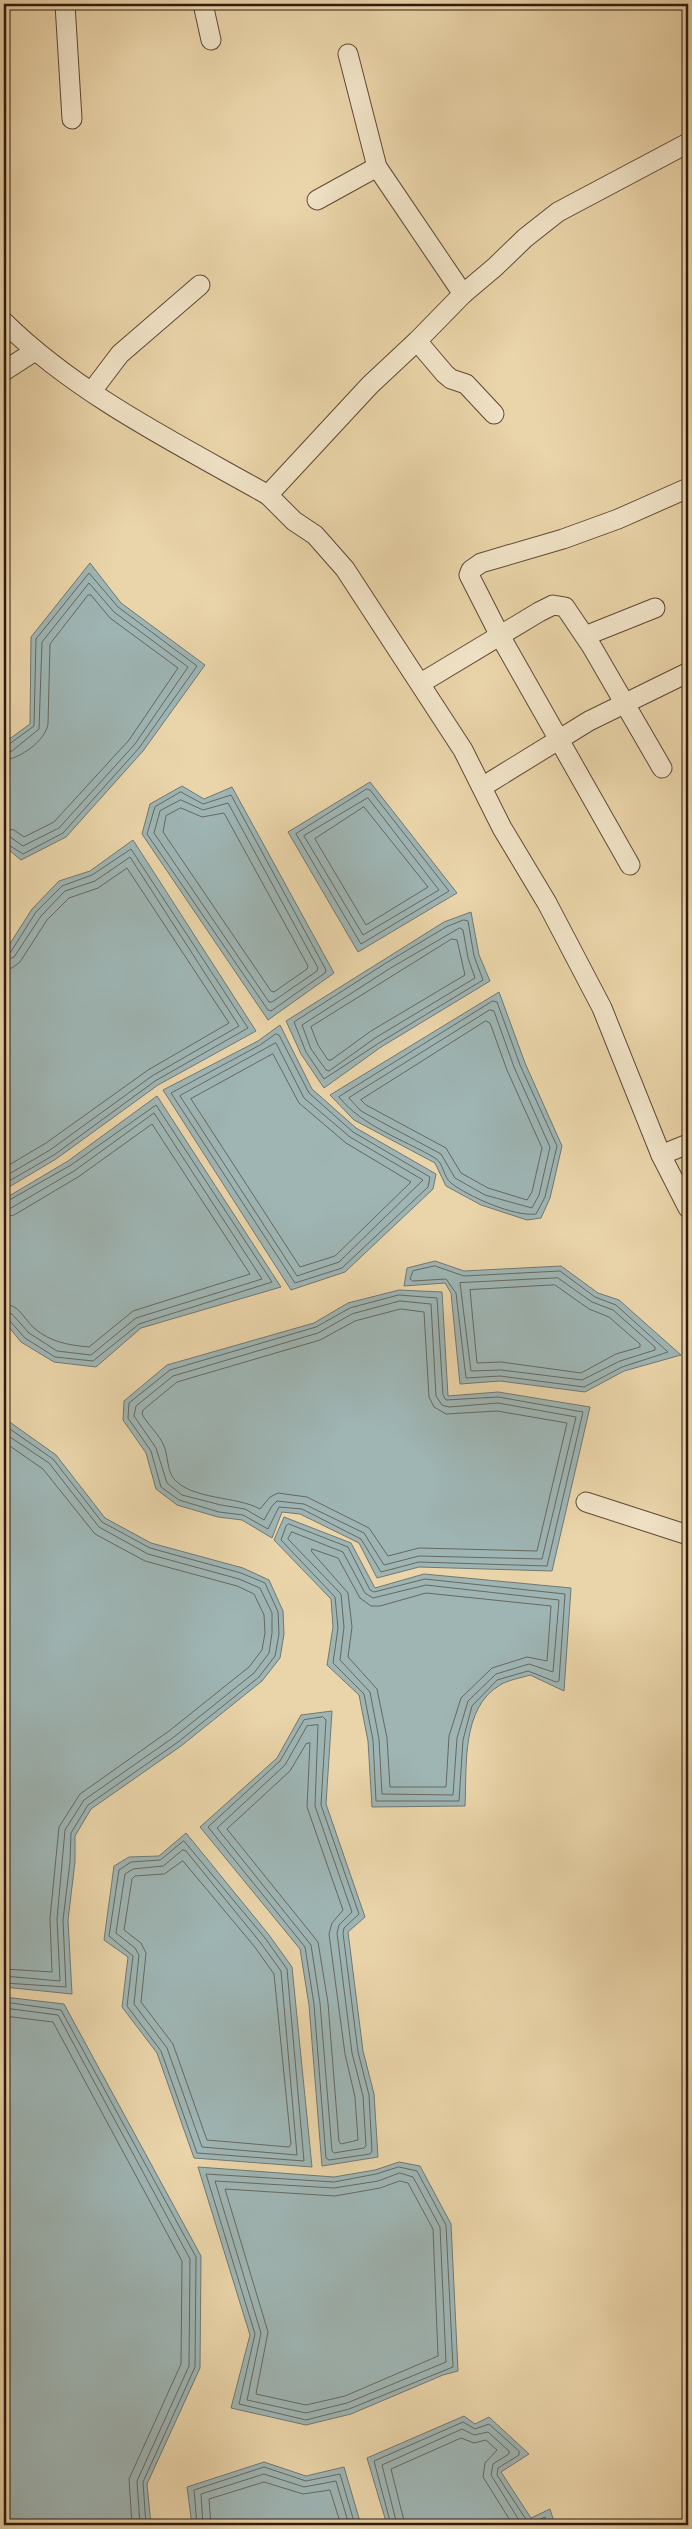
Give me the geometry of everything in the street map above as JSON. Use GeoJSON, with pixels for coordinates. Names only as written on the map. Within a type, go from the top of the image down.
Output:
{"type":"FeatureCollection","features":[{"type":"Feature","properties":{"kind":"street"},"geometry":{"type":"LineString","coordinates":[[64,4],[72,118]]}},
{"type":"Feature","properties":{"kind":"street"},"geometry":{"type":"LineString","coordinates":[[203,4],[210,40]]}},
{"type":"Feature","properties":{"kind":"street"},"geometry":{"type":"LineString","coordinates":[[348,54],[377,167],[463,294]]}},
{"type":"Feature","properties":{"kind":"street"},"geometry":{"type":"LineString","coordinates":[[268,495],[370,385],[463,294],[525,238],[558,212],[688,143]]}},
{"type":"Feature","properties":{"kind":"street"},"geometry":{"type":"LineString","coordinates":[[317,200],[377,167]]}},
{"type":"Feature","properties":{"kind":"street"},"geometry":{"type":"LineString","coordinates":[[92,392],[120,354],[200,285]]}},
{"type":"Feature","properties":{"kind":"street"},"geometry":{"type":"LineString","coordinates":[[4,322],[56,368],[92,392],[268,495],[294,521],[315,536],[335,557],[421,683],[463,750],[502,828],[529,870],[577,958],[602,1008],[661,1155],[688,1208]]}},
{"type":"Feature","properties":{"kind":"street"},"geometry":{"type":"LineString","coordinates":[[417,341],[445,374],[452,379],[466,384],[494,414]]}},
{"type":"Feature","properties":{"kind":"street"},"geometry":{"type":"LineString","coordinates":[[4,371],[35,351]]}},
{"type":"Feature","properties":{"kind":"street"},"geometry":{"type":"LineString","coordinates":[[630,865],[499,634],[470,578],[470,570],[501,555],[563,539],[618,519],[688,488]]}},
{"type":"Feature","properties":{"kind":"street"},"geometry":{"type":"LineString","coordinates":[[421,683],[499,634],[553,605],[560,605],[569,610],[625,702],[662,768]]}},
{"type":"Feature","properties":{"kind":"street"},"geometry":{"type":"LineString","coordinates":[[585,636],[655,608]]}},
{"type":"Feature","properties":{"kind":"street"},"geometry":{"type":"LineString","coordinates":[[482,787],[558,739],[625,702],[687,673]]}},
{"type":"Feature","properties":{"kind":"street"},"geometry":{"type":"LineString","coordinates":[[661,1155],[688,1144]]}},
{"type":"Feature","properties":{"kind":"street"},"geometry":{"type":"LineString","coordinates":[[586,1502],[688,1535]]}},
{"type":"Feature","properties":{"kind":"water"},"geometry":{"type":"Polygon","coordinates":[[[90,563],[121,603],[205,665],[143,751],[66,837],[21,860],[4,846],[4,743],[30,724],[31,637],[90,563]]]}},
{"type":"Feature","properties":{"kind":"water"},"geometry":{"type":"Polygon","coordinates":[[[370,782],[457,893],[358,952],[288,832],[370,782]]]}},
{"type":"Feature","properties":{"kind":"water"},"geometry":{"type":"Polygon","coordinates":[[[182,786],[204,799],[232,787],[334,973],[268,1020],[142,834],[150,804],[182,786]]]}},
{"type":"Feature","properties":{"kind":"water"},"geometry":{"type":"Polygon","coordinates":[[[133,840],[256,1031],[158,1085],[56,1159],[4,1190],[4,953],[32,909],[59,881],[90,871],[133,840]]]}},
{"type":"Feature","properties":{"kind":"water"},"geometry":{"type":"Polygon","coordinates":[[[471,912],[479,955],[490,981],[381,1047],[324,1088],[301,1054],[286,1021],[444,922],[471,912]]]}},
{"type":"Feature","properties":{"kind":"water"},"geometry":{"type":"Polygon","coordinates":[[[499,992],[525,1063],[562,1146],[550,1198],[541,1218],[527,1220],[481,1205],[446,1186],[435,1163],[354,1120],[330,1095],[499,992]]]}},
{"type":"Feature","properties":{"kind":"water"},"geometry":{"type":"Polygon","coordinates":[[[280,1025],[312,1089],[356,1128],[436,1174],[433,1189],[345,1272],[291,1290],[163,1090],[258,1041],[280,1025]]]}},
{"type":"Feature","properties":{"kind":"water"},"geometry":{"type":"Polygon","coordinates":[[[157,1096],[281,1287],[141,1328],[96,1367],[54,1362],[21,1342],[4,1321],[4,1199],[68,1161],[157,1096]]]}},
{"type":"Feature","properties":{"kind":"water"},"geometry":{"type":"Polygon","coordinates":[[[435,1261],[464,1271],[561,1266],[598,1293],[619,1300],[681,1355],[624,1371],[585,1392],[500,1381],[460,1384],[451,1293],[445,1283],[404,1286],[407,1268],[435,1261]]]}},
{"type":"Feature","properties":{"kind":"water"},"geometry":{"type":"Polygon","coordinates":[[[399,1290],[442,1292],[448,1396],[498,1392],[590,1407],[552,1571],[419,1567],[377,1578],[359,1543],[300,1514],[282,1512],[272,1538],[242,1520],[218,1517],[177,1505],[156,1489],[146,1453],[123,1420],[124,1401],[167,1365],[314,1323],[348,1303],[399,1290]]]}},
{"type":"Feature","properties":{"kind":"water"},"geometry":{"type":"Polygon","coordinates":[[[4,1418],[56,1455],[105,1518],[151,1543],[243,1568],[269,1580],[283,1611],[284,1634],[280,1658],[262,1681],[181,1746],[91,1809],[75,1836],[75,1862],[68,1920],[72,1994],[4,1987],[4,1418]]]}},
{"type":"Feature","properties":{"kind":"water"},"geometry":{"type":"Polygon","coordinates":[[[284,1517],[351,1543],[375,1588],[424,1574],[571,1588],[564,1691],[530,1675],[503,1683],[487,1695],[478,1708],[472,1723],[467,1756],[465,1806],[372,1807],[368,1741],[359,1695],[327,1665],[333,1627],[331,1599],[274,1540],[284,1517]]]}},
{"type":"Feature","properties":{"kind":"water"},"geometry":{"type":"Polygon","coordinates":[[[332,1711],[326,1804],[365,1917],[348,1932],[363,2051],[374,2094],[378,2157],[322,2166],[309,2005],[300,1949],[200,1827],[277,1758],[301,1715],[332,1711]]]}},
{"type":"Feature","properties":{"kind":"water"},"geometry":{"type":"Polygon","coordinates":[[[186,1833],[269,1935],[292,1967],[312,2167],[194,2158],[157,2053],[122,2007],[128,1957],[104,1940],[114,1866],[129,1857],[159,1856],[186,1833]]]}},
{"type":"Feature","properties":{"kind":"water"},"geometry":{"type":"Polygon","coordinates":[[[4,1997],[64,2004],[201,2256],[200,2368],[147,2484],[151,2525],[4,2525],[4,1997]]]}},
{"type":"Feature","properties":{"kind":"water"},"geometry":{"type":"Polygon","coordinates":[[[399,2162],[420,2166],[451,2224],[458,2371],[443,2375],[351,2414],[306,2425],[231,2408],[250,2335],[198,2167],[334,2177],[375,2170],[399,2162]]]}},
{"type":"Feature","properties":{"kind":"water"},"geometry":{"type":"Polygon","coordinates":[[[464,2416],[475,2424],[489,2417],[529,2454],[501,2472],[531,2518],[550,2509],[555,2525],[387,2525],[367,2458],[464,2416]]]}},
{"type":"Feature","properties":{"kind":"water"},"geometry":{"type":"Polygon","coordinates":[[[264,2462],[306,2476],[344,2467],[361,2525],[192,2525],[187,2487],[264,2462]]]}}]}
